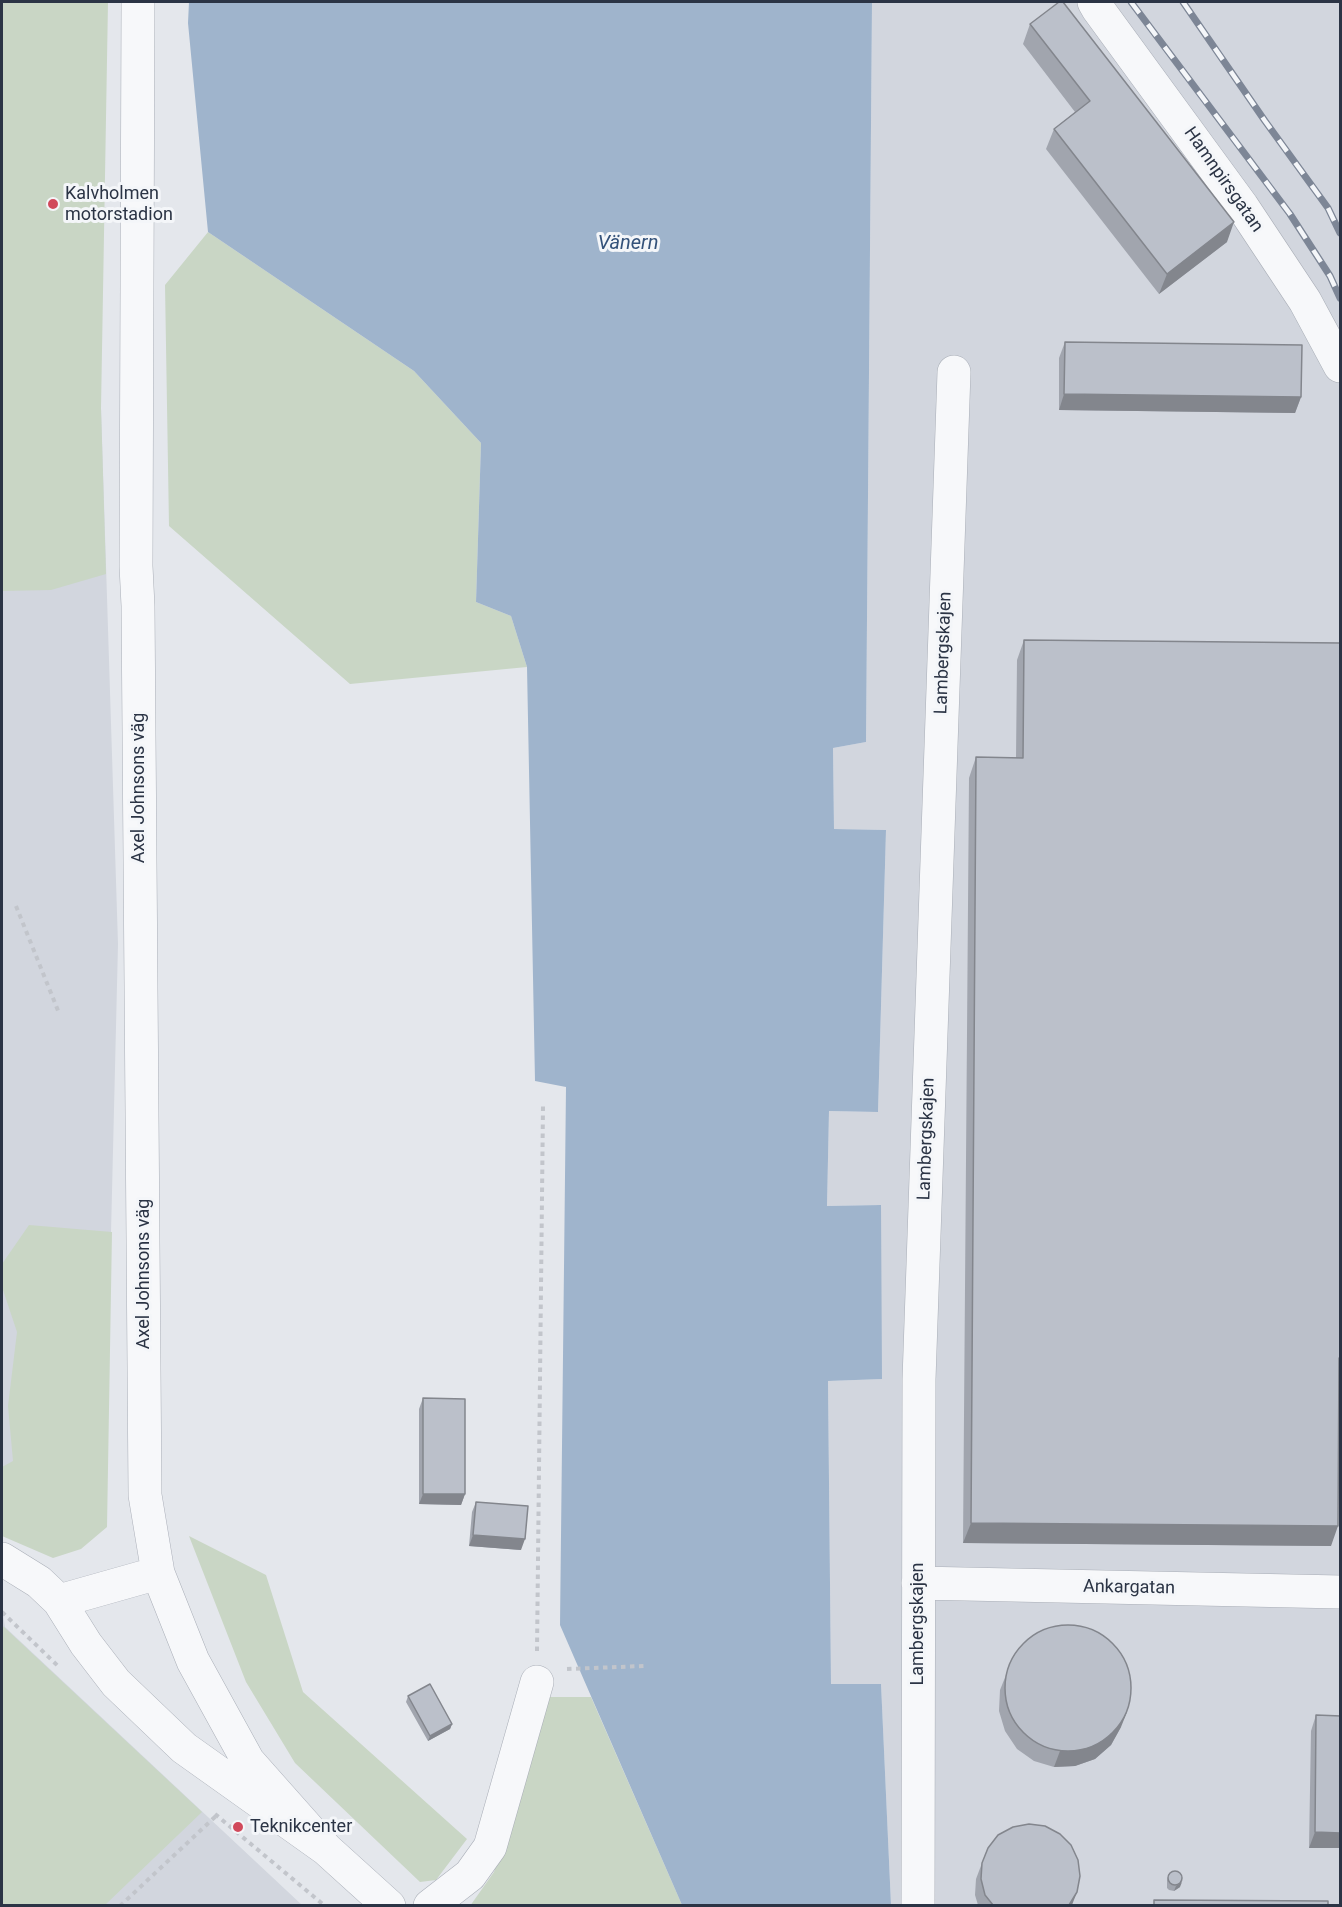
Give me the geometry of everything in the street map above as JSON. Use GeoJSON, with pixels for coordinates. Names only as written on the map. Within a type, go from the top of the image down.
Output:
{"type":"FeatureCollection","features":[{"type":"Feature","properties":{"kind":"street","name":"Axel Johnsons väg"},"geometry":{"type":"LineString","coordinates":[[138,2],[136,566],[144,1215],[144,1495],[158,1573],[193,1661],[248,1761],[326,1849]]}},
{"type":"Feature","properties":{"kind":"street","name":"Hamnpirsgatan"},"geometry":{"type":"LineString","coordinates":[[1094,2],[1242,206],[1305,301],[1341,366]]}},
{"type":"Feature","properties":{"kind":"street","name":"Lambergskajen"},"geometry":{"type":"LineString","coordinates":[[918,1905],[919,1379],[954,372]]}},
{"type":"Feature","properties":{"kind":"street","name":"Axel Johnsons väg"},"geometry":{"type":"LineString","coordinates":[[2,1559],[39,1582],[59,1601],[86,1644],[116,1683],[184,1748],[326,1849],[389,1905]]}},
{"type":"Feature","properties":{"kind":"street"},"geometry":{"type":"LineString","coordinates":[[59,1601],[158,1573]]}},
{"type":"Feature","properties":{"kind":"street","name":"Ankargatan"},"geometry":{"type":"LineString","coordinates":[[918,1583],[1341,1592]]}},
{"type":"Feature","properties":{"kind":"street"},"geometry":{"type":"LineString","coordinates":[[430,1905],[470,1875],[490,1847],[537,1677]]}},
{"type":"Feature","properties":{"kind":"path"},"geometry":{"type":"LineString","coordinates":[[16,906],[59,1013]]}},
{"type":"Feature","properties":{"kind":"path"},"geometry":{"type":"LineString","coordinates":[[543,1106],[537,1677],[644,1666]]}},
{"type":"Feature","properties":{"kind":"path"},"geometry":{"type":"LineString","coordinates":[[120,1905],[216,1815]]}},
{"type":"Feature","properties":{"kind":"shaded area"},"geometry":{"type":"Polygon","coordinates":[[[872,2],[1340,2],[1340,1905],[891,1905],[881,1685],[831,1685],[828,1381],[881,1379],[881,1205],[827,1206],[829,1111],[878,1112],[886,830],[834,829],[833,748],[866,742],[872,2]]]}},
{"type":"Feature","properties":{"kind":"shaded area"},"geometry":{"type":"Polygon","coordinates":[[[2,407],[101,408],[118,944],[104,1522],[2,1530],[2,407]]]}},
{"type":"Feature","properties":{"kind":"shaded area"},"geometry":{"type":"Polygon","coordinates":[[[2,1608],[5,1627],[302,1905],[2,1905],[2,1608]]]}},
{"type":"Feature","properties":{"kind":"green space","name":"Kalvholmen motorstadion"},"geometry":{"type":"Polygon","coordinates":[[[2,2],[108,2],[101,408],[106,574],[51,590],[2,591],[2,2]]]}},
{"type":"Feature","properties":{"kind":"green space"},"geometry":{"type":"Polygon","coordinates":[[[208,232],[414,371],[481,443],[476,602],[511,616],[527,667],[350,684],[169,526],[165,285],[208,232]]]}},
{"type":"Feature","properties":{"kind":"green space"},"geometry":{"type":"Polygon","coordinates":[[[29,1225],[112,1232],[107,1527],[81,1549],[53,1558],[2,1536],[2,1467],[13,1461],[8,1406],[17,1332],[2,1287],[2,1264],[29,1225]]]}},
{"type":"Feature","properties":{"kind":"green space"},"geometry":{"type":"Polygon","coordinates":[[[189,1536],[266,1575],[303,1692],[467,1839],[436,1880],[420,1882],[295,1763],[246,1682],[189,1536]]]}},
{"type":"Feature","properties":{"kind":"green space"},"geometry":{"type":"Polygon","coordinates":[[[2,1626],[202,1812],[105,1905],[2,1905],[2,1626]]]}},
{"type":"Feature","properties":{"kind":"green space"},"geometry":{"type":"Polygon","coordinates":[[[550,1697],[591,1697],[682,1905],[470,1906],[494,1872],[550,1697]]]}},
{"type":"Feature","properties":{"kind":"water","name":"Vänern"},"geometry":{"type":"Polygon","coordinates":[[[189,2],[872,2],[866,742],[833,748],[834,829],[886,830],[878,1112],[829,1111],[827,1206],[881,1205],[882,1379],[828,1381],[831,1684],[881,1684],[891,1905],[682,1905],[560,1625],[566,1087],[535,1081],[527,667],[511,616],[476,602],[481,443],[414,371],[208,232],[188,23],[189,2]]]}},
{"type":"Feature","properties":{"kind":"building"},"geometry":{"type":"Polygon","coordinates":[[[1059,2],[1063,2],[1234,222],[1167,274],[1054,129],[1090,101],[1030,24],[1059,2]]]}},
{"type":"Feature","properties":{"kind":"building"},"geometry":{"type":"Polygon","coordinates":[[[1065,342],[1302,345],[1301,397],[1064,394],[1065,342]]]}},
{"type":"Feature","properties":{"kind":"building"},"geometry":{"type":"Polygon","coordinates":[[[1024,640],[1341,643],[1341,1358],[1339,1358],[1338,1526],[971,1523],[976,757],[1023,758],[1024,640]]]}},
{"type":"Feature","properties":{"kind":"building"},"geometry":{"type":"Polygon","coordinates":[[[423,1398],[465,1399],[465,1494],[423,1494],[423,1398]]]}},
{"type":"Feature","properties":{"kind":"building"},"geometry":{"type":"Polygon","coordinates":[[[476,1502],[528,1506],[525,1539],[473,1535],[476,1502]]]}},
{"type":"Feature","properties":{"kind":"building"},"geometry":{"type":"Polygon","coordinates":[[[1068,1625],[1092,1630],[1112,1644],[1126,1664],[1131,1688],[1126,1712],[1112,1732],[1092,1746],[1068,1751],[1044,1746],[1024,1732],[1010,1712],[1005,1688],[1010,1664],[1024,1644],[1044,1630],[1068,1625]]]}},
{"type":"Feature","properties":{"kind":"building"},"geometry":{"type":"Polygon","coordinates":[[[430,1684],[452,1724],[430,1736],[408,1696],[430,1684]]]}},
{"type":"Feature","properties":{"kind":"building"},"geometry":{"type":"Polygon","coordinates":[[[1316,1715],[1341,1716],[1341,1833],[1315,1832],[1316,1715]]]}},
{"type":"Feature","properties":{"kind":"building"},"geometry":{"type":"Polygon","coordinates":[[[1029,1824],[1045,1826],[1060,1834],[1071,1845],[1078,1860],[1080,1876],[1077,1892],[1069,1905],[993,1905],[985,1895],[981,1879],[982,1863],[988,1848],[998,1835],[1013,1827],[1029,1824]]]}},
{"type":"Feature","properties":{"kind":"building"},"geometry":{"type":"Polygon","coordinates":[[[1172,1871],[1178,1871],[1182,1878],[1178,1885],[1172,1885],[1168,1881],[1168,1875],[1172,1871]]]}},
{"type":"Feature","properties":{"kind":"building"},"geometry":{"type":"Polygon","coordinates":[[[1154,1900],[1328,1901],[1328,1905],[1154,1905],[1154,1900]]]}},
{"type":"Feature","properties":{"kind":"railway"},"geometry":{"type":"LineString","coordinates":[[1131,2],[1290,214],[1330,276],[1340,298]]}},
{"type":"Feature","properties":{"kind":"railway"},"geometry":{"type":"LineString","coordinates":[[1183,2],[1328,208],[1340,233]]}},
{"type":"Feature","properties":{"kind":"place","name":"Kalvholmen motorstadion"},"geometry":{"type":"Point","coordinates":[53,204]}},
{"type":"Feature","properties":{"kind":"place","name":"Teknikcenter"},"geometry":{"type":"Point","coordinates":[238,1827]}}]}
